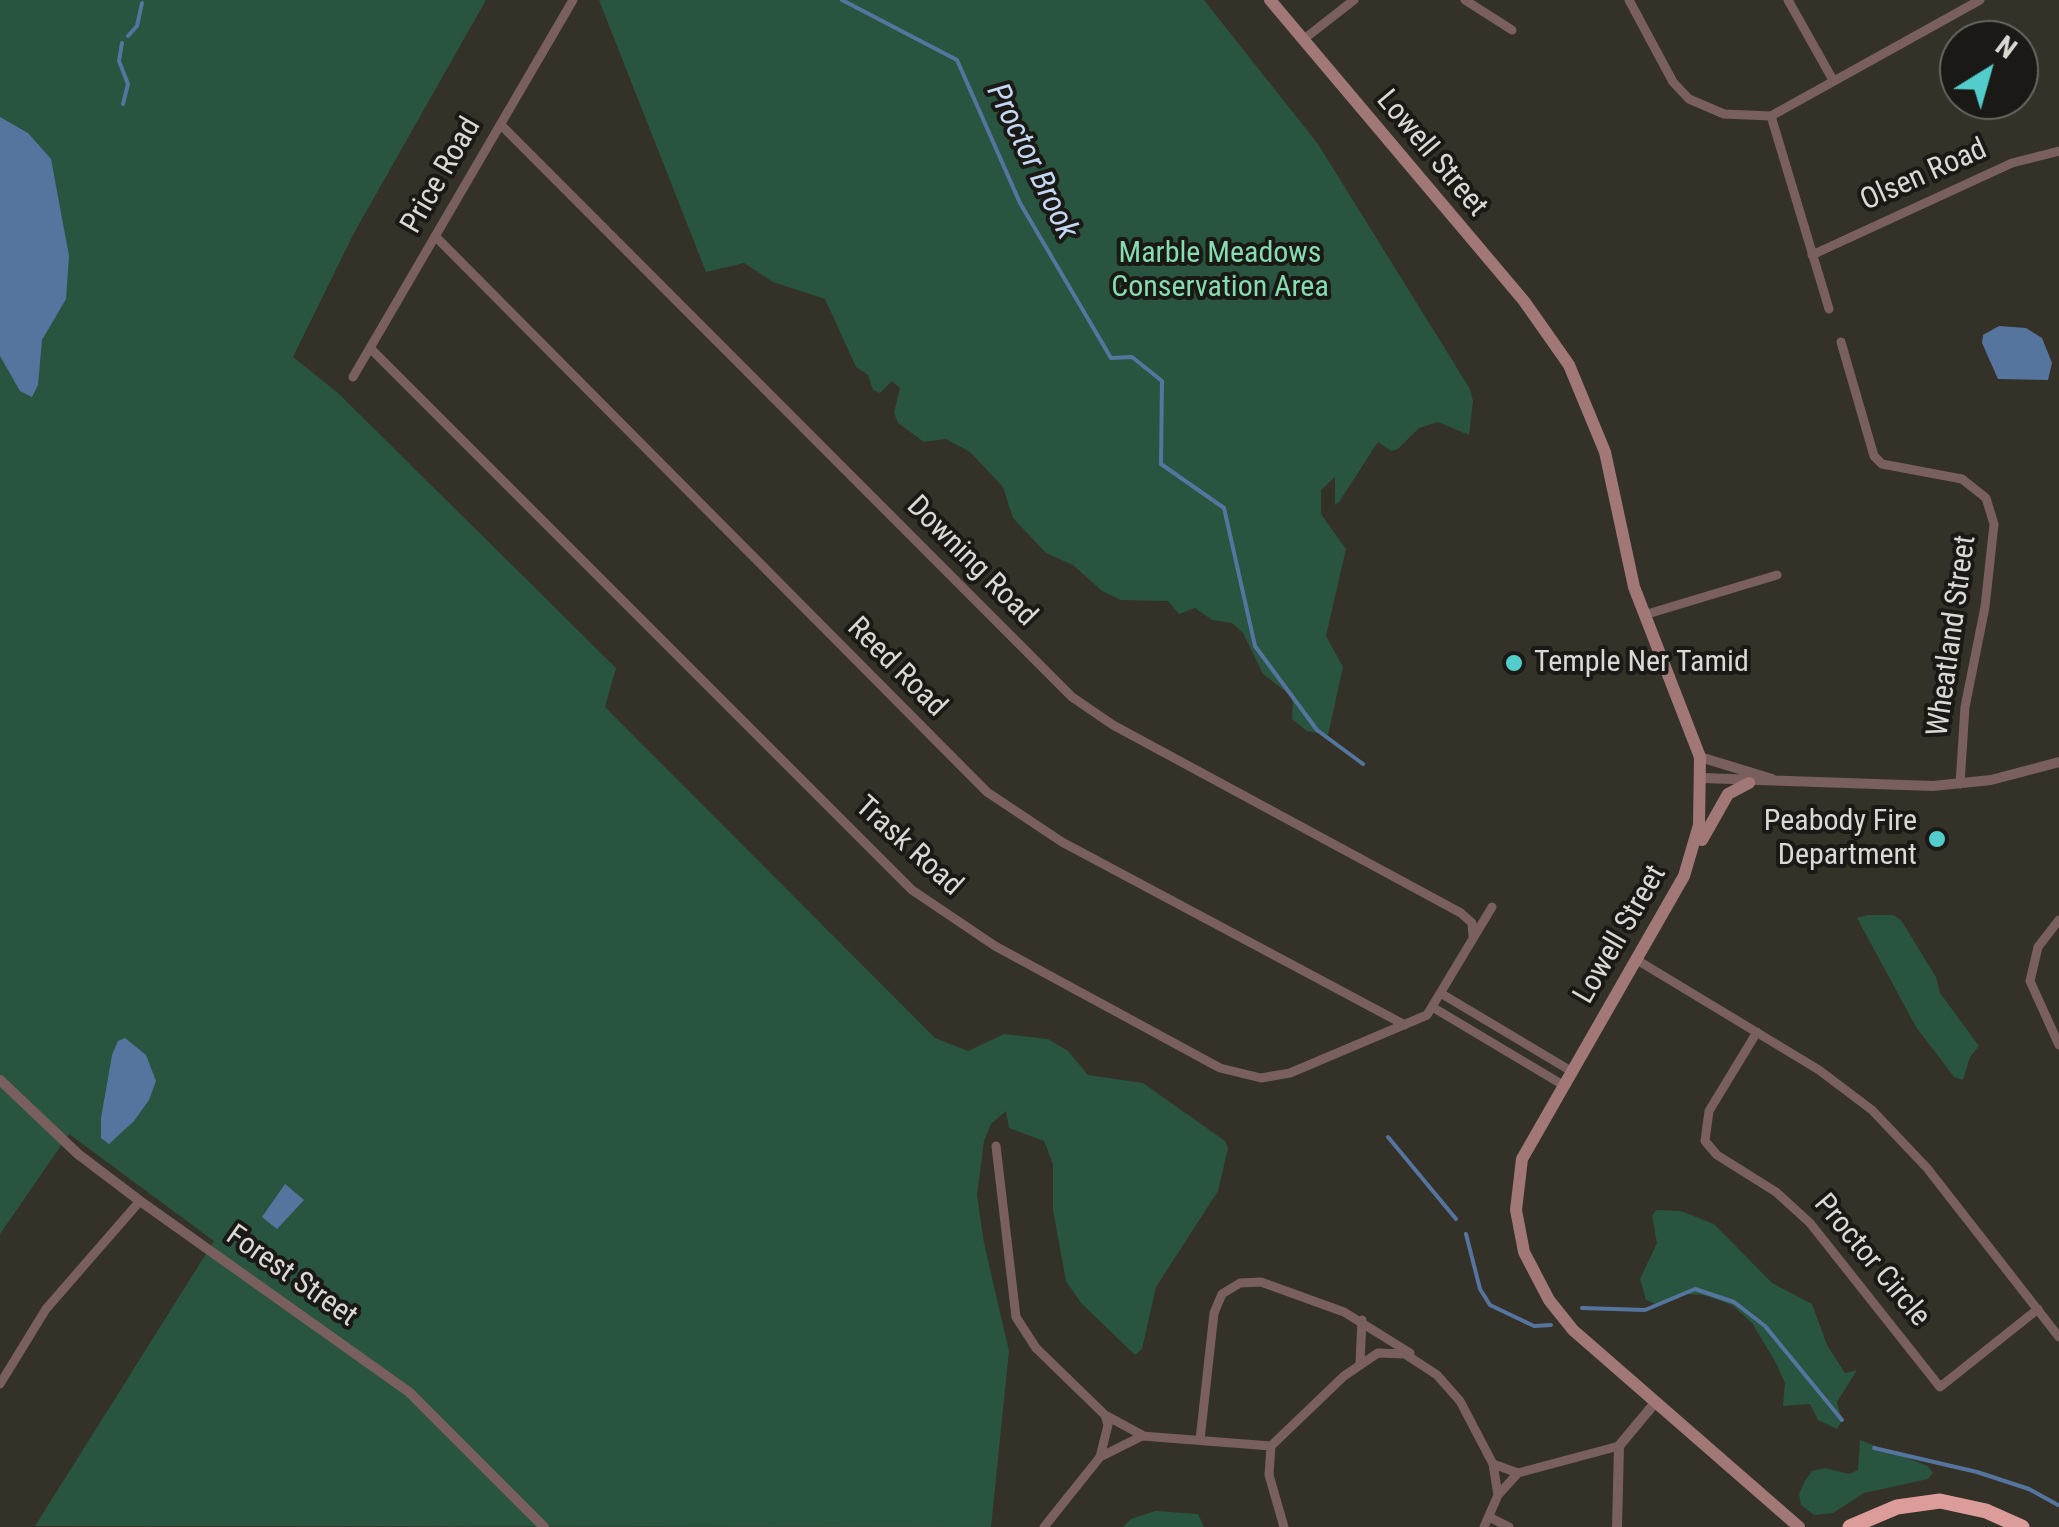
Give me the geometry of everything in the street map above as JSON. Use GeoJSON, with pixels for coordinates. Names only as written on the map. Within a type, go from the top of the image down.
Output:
{"type":"FeatureCollection","features":[{"type":"Feature","properties":{"kind":"highway"},"geometry":{"type":"LineString","coordinates":[[1850,1527],[1927,1502],[1976,1508],[2022,1527]]}},
{"type":"Feature","properties":{"kind":"highway"},"geometry":{"type":"LineString","coordinates":[[1976,1508],[1994,1527]]}},
{"type":"Feature","properties":{"kind":"main road","name":"Lowell Street"},"geometry":{"type":"LineString","coordinates":[[1270,0],[1524,301],[1569,365],[1602,440],[1628,567],[1700,758],[1702,778],[1692,855],[1675,896],[1522,1159],[1516,1198],[1520,1240],[1534,1277],[1555,1309],[1654,1404],[1799,1527]]}},
{"type":"Feature","properties":{"kind":"main road"},"geometry":{"type":"LineString","coordinates":[[1692,855],[1720,803],[1750,783]]}},
{"type":"Feature","properties":{"kind":"street","name":"Price Road"},"geometry":{"type":"LineString","coordinates":[[353,376],[574,0]]}},
{"type":"Feature","properties":{"kind":"street"},"geometry":{"type":"LineString","coordinates":[[1304,39],[1354,0]]}},
{"type":"Feature","properties":{"kind":"street"},"geometry":{"type":"LineString","coordinates":[[1465,0],[1512,30]]}},
{"type":"Feature","properties":{"kind":"street"},"geometry":{"type":"LineString","coordinates":[[1629,0],[1673,82],[1689,99],[1724,114],[1771,116],[1980,0]]}},
{"type":"Feature","properties":{"kind":"street"},"geometry":{"type":"LineString","coordinates":[[1788,0],[1833,80]]}},
{"type":"Feature","properties":{"kind":"street"},"geometry":{"type":"LineString","coordinates":[[1771,116],[1830,309]]}},
{"type":"Feature","properties":{"kind":"street","name":"Downing Road"},"geometry":{"type":"LineString","coordinates":[[500,124],[1072,698],[1113,725],[1461,913],[1472,923],[1473,938]]}},
{"type":"Feature","properties":{"kind":"street","name":"Olsen Road"},"geometry":{"type":"LineString","coordinates":[[1812,255],[2012,164],[2059,151]]}},
{"type":"Feature","properties":{"kind":"street","name":"Reed Road"},"geometry":{"type":"LineString","coordinates":[[436,236],[987,792],[1062,842],[1405,1026]]}},
{"type":"Feature","properties":{"kind":"street","name":"Wheatland Street"},"geometry":{"type":"LineString","coordinates":[[1841,342],[1874,456],[1882,464],[1962,479],[1986,498],[1994,524],[1985,608],[1965,707],[1960,784]]}},
{"type":"Feature","properties":{"kind":"street","name":"Trask Road"},"geometry":{"type":"LineString","coordinates":[[370,348],[882,863],[962,926],[1234,1074],[1261,1078],[1290,1074],[1405,1026],[1434,1008],[1492,907]]}},
{"type":"Feature","properties":{"kind":"street"},"geometry":{"type":"LineString","coordinates":[[1644,615],[1777,575]]}},
{"type":"Feature","properties":{"kind":"street"},"geometry":{"type":"LineString","coordinates":[[1700,758],[1773,779]]}},
{"type":"Feature","properties":{"kind":"street"},"geometry":{"type":"LineString","coordinates":[[1702,778],[1750,783],[1773,779],[1960,784],[2059,762]]}},
{"type":"Feature","properties":{"kind":"street"},"geometry":{"type":"LineString","coordinates":[[2059,920],[2038,946],[2030,980],[2059,1045]]}},
{"type":"Feature","properties":{"kind":"street"},"geometry":{"type":"LineString","coordinates":[[1637,960],[1836,1082],[1889,1126],[2059,1337]]}},
{"type":"Feature","properties":{"kind":"street"},"geometry":{"type":"LineString","coordinates":[[1442,994],[1571,1071]]}},
{"type":"Feature","properties":{"kind":"street"},"geometry":{"type":"LineString","coordinates":[[1434,1008],[1563,1084]]}},
{"type":"Feature","properties":{"kind":"street","name":"Proctor Circle"},"geometry":{"type":"LineString","coordinates":[[1757,1032],[1709,1110],[1706,1140],[1717,1155],[1776,1192],[1810,1223],[1940,1387],[2038,1310]]}},
{"type":"Feature","properties":{"kind":"street","name":"Forest Street"},"geometry":{"type":"LineString","coordinates":[[0,1080],[78,1154],[409,1392],[544,1527]]}},
{"type":"Feature","properties":{"kind":"street"},"geometry":{"type":"LineString","coordinates":[[996,1146],[1016,1317],[1036,1348],[1105,1415],[1142,1436],[1270,1446]]}},
{"type":"Feature","properties":{"kind":"street"},"geometry":{"type":"LineString","coordinates":[[0,1384],[46,1309],[140,1201]]}},
{"type":"Feature","properties":{"kind":"street"},"geometry":{"type":"LineString","coordinates":[[1200,1440],[1214,1313],[1222,1294],[1232,1287],[1261,1282],[1362,1320],[1420,1361],[1454,1392],[1493,1464],[1498,1495]]}},
{"type":"Feature","properties":{"kind":"street"},"geometry":{"type":"LineString","coordinates":[[1360,1362],[1362,1320]]}},
{"type":"Feature","properties":{"kind":"street"},"geometry":{"type":"LineString","coordinates":[[1284,1527],[1269,1475],[1270,1446],[1360,1362],[1388,1352],[1420,1361]]}},
{"type":"Feature","properties":{"kind":"street"},"geometry":{"type":"LineString","coordinates":[[1616,1527],[1620,1446],[1654,1404]]}},
{"type":"Feature","properties":{"kind":"street"},"geometry":{"type":"LineString","coordinates":[[1044,1527],[1100,1457],[1108,1432],[1105,1415]]}},
{"type":"Feature","properties":{"kind":"street"},"geometry":{"type":"LineString","coordinates":[[1100,1457],[1142,1436]]}},
{"type":"Feature","properties":{"kind":"street"},"geometry":{"type":"LineString","coordinates":[[1509,1527],[1486,1522],[1498,1495],[1518,1473],[1620,1446]]}},
{"type":"Feature","properties":{"kind":"street"},"geometry":{"type":"LineString","coordinates":[[1493,1464],[1518,1473]]}},
{"type":"Feature","properties":{"kind":"green space"},"geometry":{"type":"Polygon","coordinates":[[[0,0],[486,0],[354,233],[293,357],[338,393],[616,668],[605,707],[935,1038],[968,1051],[1004,1034],[1048,1039],[1068,1051],[1088,1075],[1143,1083],[1225,1141],[1228,1148],[1218,1191],[1156,1287],[1142,1349],[1135,1355],[1081,1303],[1066,1281],[1053,1210],[1053,1164],[1044,1141],[1009,1128],[1006,1111],[991,1124],[984,1141],[977,1195],[1009,1351],[991,1527],[35,1526],[214,1241],[69,1134],[0,1234],[0,0]]]}},
{"type":"Feature","properties":{"kind":"green space","name":"Marble Meadows Conservation Area"},"geometry":{"type":"Polygon","coordinates":[[[599,0],[1204,0],[1318,144],[1470,389],[1473,401],[1469,435],[1438,422],[1419,428],[1398,449],[1391,451],[1378,442],[1339,502],[1335,505],[1335,477],[1321,490],[1321,514],[1346,549],[1326,636],[1343,667],[1328,735],[1307,731],[1292,719],[1293,697],[1263,674],[1243,633],[1232,623],[1212,620],[1195,608],[1179,614],[1168,601],[1121,600],[1102,591],[1073,565],[1046,553],[1013,518],[1003,487],[970,452],[946,439],[924,442],[898,423],[894,413],[900,388],[892,381],[880,393],[873,390],[868,375],[856,367],[825,299],[773,282],[744,263],[706,272],[599,0]]]}},
{"type":"Feature","properties":{"kind":"green space"},"geometry":{"type":"Polygon","coordinates":[[[1893,915],[1901,920],[1936,977],[1940,993],[1979,1046],[1970,1057],[1963,1080],[1954,1077],[1916,1027],[1857,918],[1893,915]]]}},
{"type":"Feature","properties":{"kind":"green space"},"geometry":{"type":"Polygon","coordinates":[[[1656,1210],[1681,1211],[1714,1224],[1772,1283],[1812,1304],[1827,1345],[1845,1373],[1857,1370],[1837,1402],[1842,1421],[1837,1429],[1818,1420],[1810,1404],[1783,1406],[1785,1383],[1776,1363],[1752,1323],[1732,1305],[1686,1294],[1658,1305],[1646,1300],[1640,1279],[1657,1243],[1652,1216],[1656,1210]]]}},
{"type":"Feature","properties":{"kind":"green space"},"geometry":{"type":"Polygon","coordinates":[[[1860,1440],[1928,1466],[1933,1473],[1928,1479],[1864,1493],[1833,1513],[1814,1515],[1801,1505],[1799,1494],[1805,1481],[1812,1471],[1825,1468],[1849,1474],[1858,1470],[1860,1440]]]}},
{"type":"Feature","properties":{"kind":"green space"},"geometry":{"type":"Polygon","coordinates":[[[1155,1511],[1198,1514],[1204,1527],[1123,1527],[1131,1519],[1155,1511]]]}},
{"type":"Feature","properties":{"kind":"water"},"geometry":{"type":"Polygon","coordinates":[[[0,117],[28,133],[51,159],[69,256],[66,299],[42,340],[38,385],[32,397],[20,391],[0,356],[0,117]]]}},
{"type":"Feature","properties":{"kind":"water"},"geometry":{"type":"Polygon","coordinates":[[[1999,326],[2026,328],[2042,338],[2052,363],[2048,380],[1998,379],[1982,343],[1983,335],[1999,326]]]}},
{"type":"Feature","properties":{"kind":"water"},"geometry":{"type":"Polygon","coordinates":[[[125,1038],[146,1055],[156,1081],[149,1100],[134,1121],[109,1144],[101,1138],[101,1118],[112,1055],[118,1041],[125,1038]]]}},
{"type":"Feature","properties":{"kind":"water"},"geometry":{"type":"Polygon","coordinates":[[[285,1184],[304,1200],[277,1229],[262,1217],[285,1184]]]}},
{"type":"Feature","properties":{"kind":"waterway","name":"Proctor Brook"},"geometry":{"type":"LineString","coordinates":[[842,0],[957,60],[1020,203],[1111,358],[1132,357],[1162,381],[1161,464],[1224,508],[1255,646],[1317,730],[1363,764]]}},
{"type":"Feature","properties":{"kind":"waterway"},"geometry":{"type":"LineString","coordinates":[[128,36],[137,26],[142,3]]}},
{"type":"Feature","properties":{"kind":"waterway"},"geometry":{"type":"LineString","coordinates":[[122,43],[119,61],[128,84],[123,104]]}},
{"type":"Feature","properties":{"kind":"waterway","name":"Proctor Brook"},"geometry":{"type":"LineString","coordinates":[[1388,1137],[1456,1219]]}},
{"type":"Feature","properties":{"kind":"waterway","name":"Proctor Brook"},"geometry":{"type":"LineString","coordinates":[[1466,1234],[1480,1289],[1490,1305],[1534,1326],[1551,1325]]}},
{"type":"Feature","properties":{"kind":"waterway","name":"Proctor Brook"},"geometry":{"type":"LineString","coordinates":[[1582,1308],[1645,1310],[1695,1289],[1734,1302],[1765,1326],[1842,1420]]}},
{"type":"Feature","properties":{"kind":"waterway","name":"Proctor Brook"},"geometry":{"type":"LineString","coordinates":[[1874,1448],[1977,1472],[2029,1489],[2058,1505]]}},
{"type":"Feature","properties":{"kind":"place","name":"Temple Ner Tamid"},"geometry":{"type":"Point","coordinates":[1514,663]}},
{"type":"Feature","properties":{"kind":"place","name":"Peabody Fire Department"},"geometry":{"type":"Point","coordinates":[1937,839]}}]}
